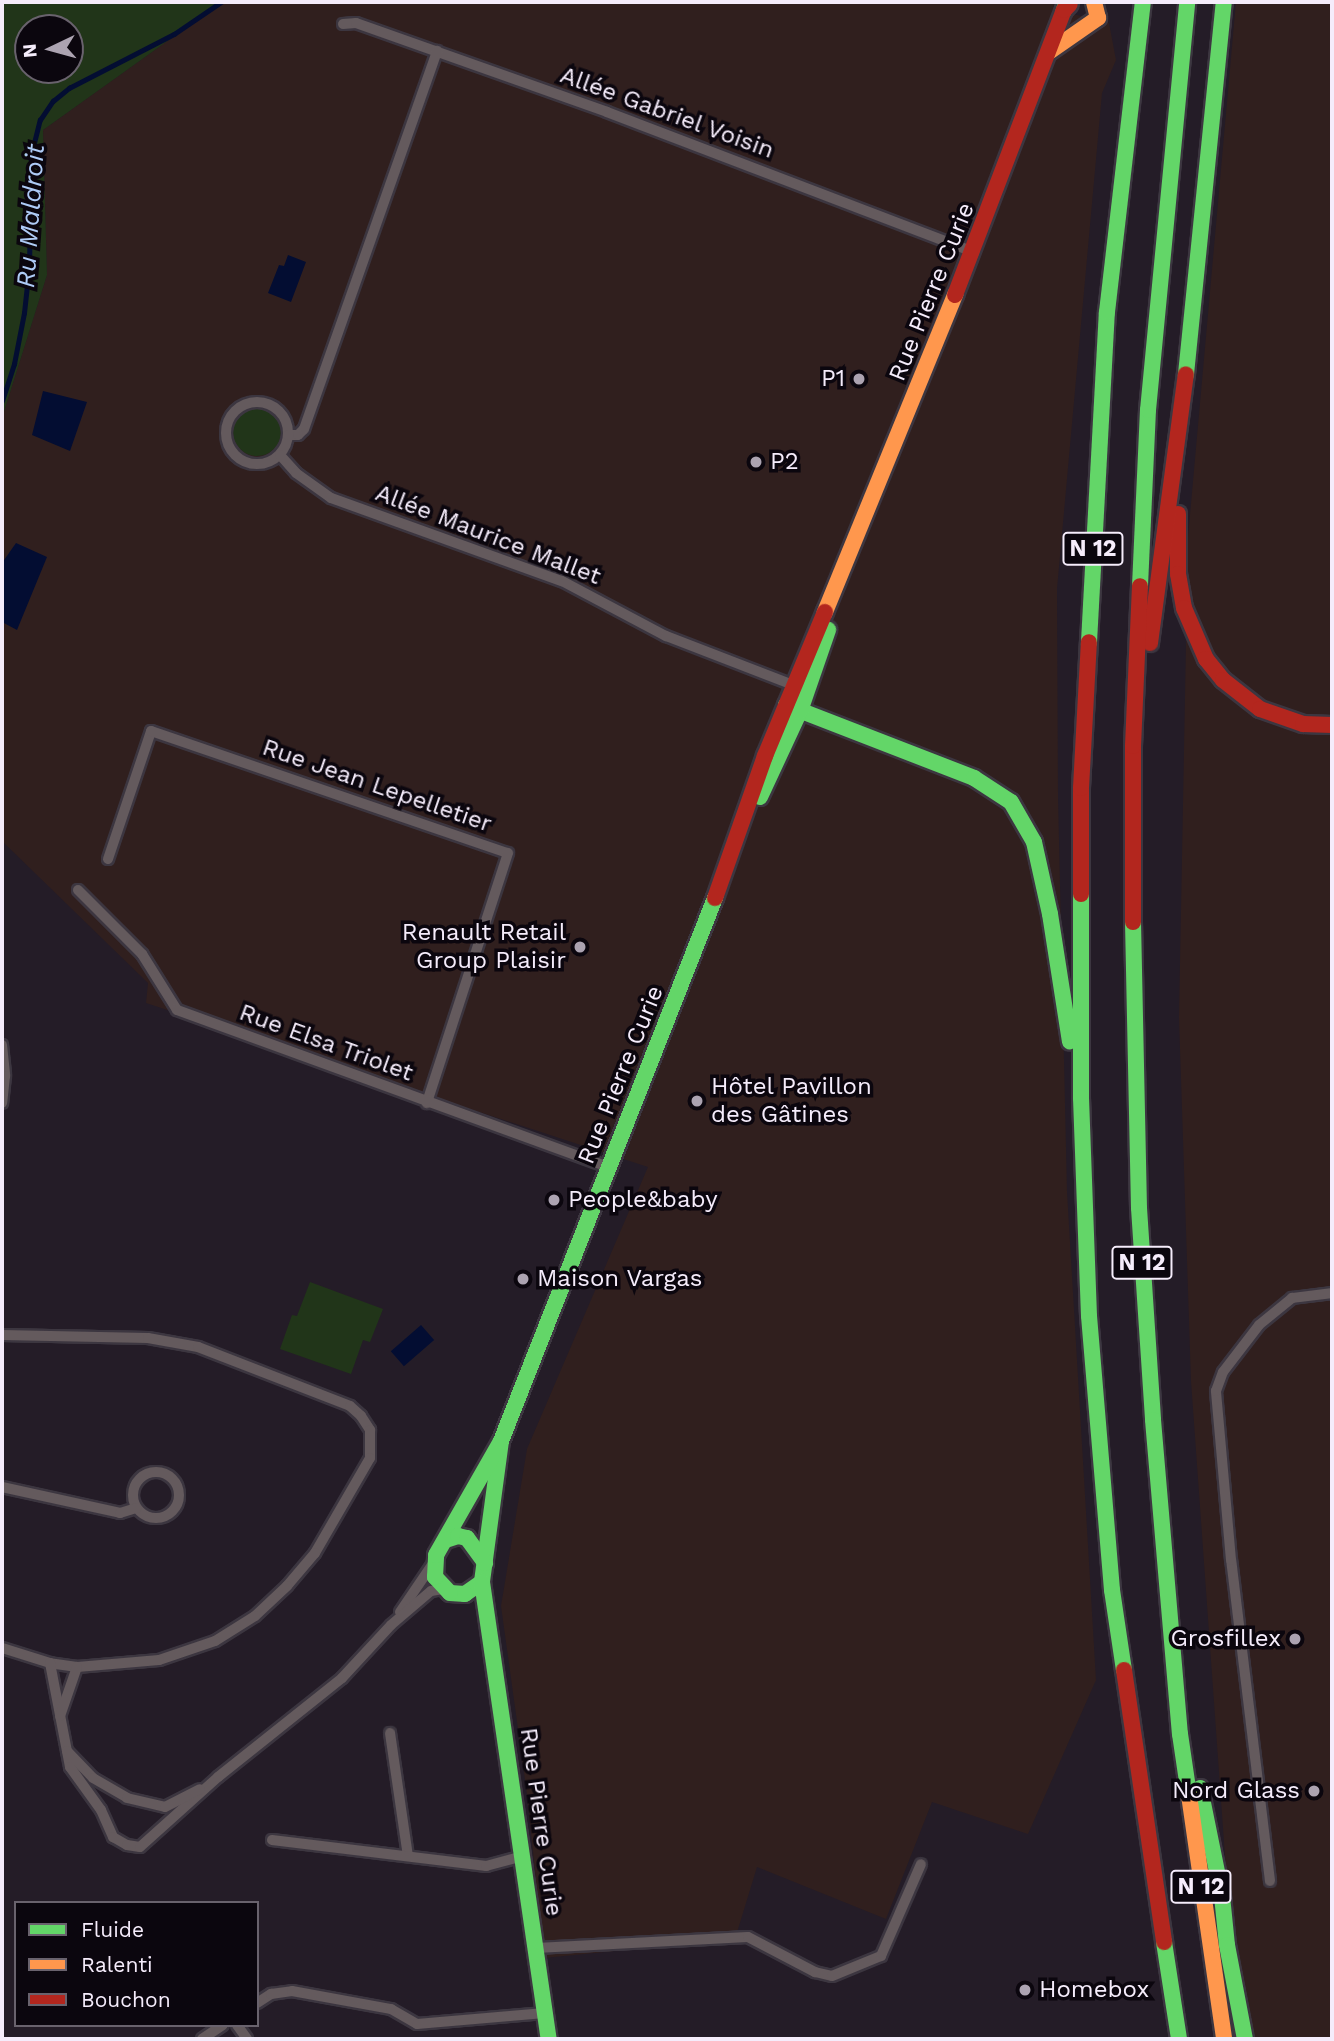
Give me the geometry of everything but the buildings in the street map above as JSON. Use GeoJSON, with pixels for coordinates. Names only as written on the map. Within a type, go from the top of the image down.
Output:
{"type":"FeatureCollection","features":[{"type":"Feature","properties":{"kind":"main road"},"geometry":{"type":"LineString","coordinates":[[1049,52],[1098,18],[1094,2]]}},
{"type":"Feature","properties":{"kind":"main road","name":"N 12"},"geometry":{"type":"LineString","coordinates":[[1143,2],[1107,312],[1101,403],[1081,788],[1082,1098],[1089,1316],[1112,1590],[1180,2039]]}},
{"type":"Feature","properties":{"kind":"main road","name":"N 12"},"geometry":{"type":"LineString","coordinates":[[1187,2],[1148,410],[1133,791],[1133,988],[1139,1208],[1153,1420],[1180,1734],[1224,2039]]}},
{"type":"Feature","properties":{"kind":"main road"},"geometry":{"type":"LineString","coordinates":[[1133,791],[1142,744],[1147,667],[1184,395],[1224,2]]}},
{"type":"Feature","properties":{"kind":"main road","name":"Rue Pierre Curie"},"geometry":{"type":"LineString","coordinates":[[434,1562],[501,1441],[736,842],[765,756],[793,708],[853,547],[974,251],[1067,5]]}},
{"type":"Feature","properties":{"kind":"main road"},"geometry":{"type":"LineString","coordinates":[[1184,395],[1178,574],[1184,608],[1206,659],[1223,680],[1260,709],[1303,724],[1332,725]]}},
{"type":"Feature","properties":{"kind":"main road"},"geometry":{"type":"LineString","coordinates":[[793,708],[974,778],[1011,802],[1034,842],[1069,1028],[1074,1080],[1082,1098]]}},
{"type":"Feature","properties":{"kind":"main road","name":"Rue Pierre Curie"},"geometry":{"type":"LineString","coordinates":[[501,1441],[490,1505],[482,1582],[550,2039]]}},
{"type":"Feature","properties":{"kind":"main road"},"geometry":{"type":"LineString","coordinates":[[446,1540],[458,1536],[467,1538],[483,1556],[485,1564]]}},
{"type":"Feature","properties":{"kind":"main road"},"geometry":{"type":"LineString","coordinates":[[434,1562],[435,1577],[443,1589],[465,1594],[487,1612]]}},
{"type":"Feature","properties":{"kind":"main road"},"geometry":{"type":"LineString","coordinates":[[465,1594],[482,1582]]}},
{"type":"Feature","properties":{"kind":"main road"},"geometry":{"type":"LineString","coordinates":[[1180,1734],[1198,1777],[1222,1896],[1227,1945],[1245,2039]]}},
{"type":"Feature","properties":{"kind":"main road"},"geometry":{"type":"LineString","coordinates":[[1171,2039],[1176,2017]]}},
{"type":"Feature","properties":{"kind":"street","name":"Allée Gabriel Voisin"},"geometry":{"type":"LineString","coordinates":[[343,24],[356,23],[437,51],[684,140],[974,251]]}},
{"type":"Feature","properties":{"kind":"street"},"geometry":{"type":"LineString","coordinates":[[288,435],[298,435],[304,429],[437,51]]}},
{"type":"Feature","properties":{"kind":"street"},"geometry":{"type":"LineString","coordinates":[[265,403],[284,417],[288,435],[280,455],[263,464],[243,461],[230,449],[226,436],[228,423],[243,405],[265,403]]}},
{"type":"Feature","properties":{"kind":"street","name":"Allée Maurice Mallet"},"geometry":{"type":"LineString","coordinates":[[280,455],[296,473],[331,498],[562,581],[666,636],[801,688]]}},
{"type":"Feature","properties":{"kind":"street","name":"Rue Jean Lepelletier"},"geometry":{"type":"LineString","coordinates":[[108,859],[151,731],[508,853],[427,1103]]}},
{"type":"Feature","properties":{"kind":"street","name":"Rue Elsa Triolet"},"geometry":{"type":"LineString","coordinates":[[78,890],[142,954],[177,1010],[608,1167]]}},
{"type":"Feature","properties":{"kind":"street"},"geometry":{"type":"LineString","coordinates":[[2,1045],[5,1076],[2,1104]]}},
{"type":"Feature","properties":{"kind":"street"},"geometry":{"type":"LineString","coordinates":[[1269,1881],[1231,1560],[1216,1391],[1223,1372],[1259,1325],[1292,1298],[1332,1293]]}},
{"type":"Feature","properties":{"kind":"street"},"geometry":{"type":"LineString","coordinates":[[2,1335],[148,1338],[198,1348],[349,1406],[361,1416],[370,1430],[370,1458],[315,1553],[287,1586],[255,1616],[215,1640],[159,1660],[77,1667],[50,1663],[2,1648]]}},
{"type":"Feature","properties":{"kind":"street"},"geometry":{"type":"LineString","coordinates":[[158,1471],[172,1478],[177,1484],[179,1500],[171,1513],[156,1518],[149,1517],[136,1508],[133,1501],[134,1486],[143,1475],[158,1471]]}},
{"type":"Feature","properties":{"kind":"street"},"geometry":{"type":"LineString","coordinates":[[2,1487],[120,1513],[136,1508]]}},
{"type":"Feature","properties":{"kind":"street"},"geometry":{"type":"LineString","coordinates":[[391,1625],[434,1562]]}},
{"type":"Feature","properties":{"kind":"street"},"geometry":{"type":"LineString","coordinates":[[50,1663],[64,1747],[70,1767],[101,1810],[113,1837],[127,1845],[140,1847],[212,1783],[313,1703],[391,1625],[431,1591],[443,1589]]}},
{"type":"Feature","properties":{"kind":"street"},"geometry":{"type":"LineString","coordinates":[[60,1716],[77,1667]]}},
{"type":"Feature","properties":{"kind":"street"},"geometry":{"type":"LineString","coordinates":[[390,1733],[408,1856]]}},
{"type":"Feature","properties":{"kind":"street"},"geometry":{"type":"LineString","coordinates":[[64,1747],[93,1777],[127,1798],[164,1807],[212,1783]]}},
{"type":"Feature","properties":{"kind":"street"},"geometry":{"type":"LineString","coordinates":[[272,1840],[486,1866],[523,1856]]}},
{"type":"Feature","properties":{"kind":"street"},"geometry":{"type":"LineString","coordinates":[[536,1948],[748,1937],[815,1972],[832,1976],[881,1956],[921,1864]]}},
{"type":"Feature","properties":{"kind":"street"},"geometry":{"type":"LineString","coordinates":[[259,2002],[271,1994],[292,1990],[391,2008],[417,2024],[545,2013]]}},
{"type":"Feature","properties":{"kind":"shaded area"},"geometry":{"type":"Polygon","coordinates":[[[222,2],[1054,2],[1053,9],[1109,23],[1116,60],[1102,93],[1057,589],[1058,797],[1067,1192],[1096,1680],[1028,1834],[932,1802],[886,1919],[757,1867],[735,1939],[544,1958],[527,1794],[501,1606],[527,1449],[648,1167],[146,1003],[148,983],[2,841],[2,418],[47,275],[43,130],[222,2]]]}},
{"type":"Feature","properties":{"kind":"shaded area"},"geometry":{"type":"Polygon","coordinates":[[[1236,2],[1332,2],[1332,2039],[1254,2039],[1229,1912],[1191,1381],[1179,1018],[1188,537],[1236,2]]]}},
{"type":"Feature","properties":{"kind":"green space"},"geometry":{"type":"Polygon","coordinates":[[[2,2],[222,2],[43,130],[47,275],[2,418],[2,2]]]}},
{"type":"Feature","properties":{"kind":"green space"},"geometry":{"type":"Polygon","coordinates":[[[257,408],[274,415],[281,432],[274,449],[257,456],[240,449],[233,432],[240,415],[257,408]]]}},
{"type":"Feature","properties":{"kind":"green space"},"geometry":{"type":"Polygon","coordinates":[[[310,1282],[383,1309],[370,1342],[363,1340],[351,1374],[280,1349],[292,1315],[297,1316],[310,1282]]]}},
{"type":"Feature","properties":{"kind":"water"},"geometry":{"type":"Polygon","coordinates":[[[288,255],[306,262],[291,302],[268,293],[279,265],[284,266],[288,255]]]}},
{"type":"Feature","properties":{"kind":"water"},"geometry":{"type":"Polygon","coordinates":[[[43,391],[87,402],[70,451],[32,435],[43,391]]]}},
{"type":"Feature","properties":{"kind":"water"},"geometry":{"type":"Polygon","coordinates":[[[16,543],[47,557],[17,630],[2,622],[2,563],[16,543]]]}},
{"type":"Feature","properties":{"kind":"water"},"geometry":{"type":"Polygon","coordinates":[[[421,1325],[434,1340],[404,1366],[391,1351],[421,1325]]]}},
{"type":"Feature","properties":{"kind":"waterway","name":"Ru Maldroit"},"geometry":{"type":"LineString","coordinates":[[2,401],[14,364],[24,313],[29,267],[31,155],[40,120],[53,101],[69,88],[174,34],[221,2]]}},
{"type":"Feature","properties":{"kind":"traffic: fast"},"geometry":{"type":"LineString","coordinates":[[1064,10],[1067,2]]}},
{"type":"Feature","properties":{"kind":"traffic: fast"},"geometry":{"type":"LineString","coordinates":[[1089,642],[1107,312],[1143,2]]}},
{"type":"Feature","properties":{"kind":"traffic: fast"},"geometry":{"type":"LineString","coordinates":[[1140,586],[1148,410],[1187,2]]}},
{"type":"Feature","properties":{"kind":"traffic: fast"},"geometry":{"type":"LineString","coordinates":[[1186,374],[1224,2]]}},
{"type":"Feature","properties":{"kind":"traffic: fast"},"geometry":{"type":"LineString","coordinates":[[760,797],[800,711],[828,630]]}},
{"type":"Feature","properties":{"kind":"traffic: fast"},"geometry":{"type":"LineString","coordinates":[[786,705],[974,778],[1011,802],[1034,842],[1050,914],[1070,1041]]}},
{"type":"Feature","properties":{"kind":"traffic: fast"},"geometry":{"type":"LineString","coordinates":[[1081,894],[1081,1098],[1089,1316],[1112,1590],[1124,1670]]}},
{"type":"Feature","properties":{"kind":"traffic: fast"},"geometry":{"type":"LineString","coordinates":[[501,1441],[482,1582],[465,1594],[450,1593],[435,1577],[436,1555],[501,1441],[715,898]]}},
{"type":"Feature","properties":{"kind":"traffic: fast"},"geometry":{"type":"LineString","coordinates":[[1133,922],[1139,1208],[1153,1420],[1180,1734],[1189,1795]]}},
{"type":"Feature","properties":{"kind":"traffic: fast"},"geometry":{"type":"LineString","coordinates":[[446,1540],[458,1536],[467,1538],[485,1563]]}},
{"type":"Feature","properties":{"kind":"traffic: fast"},"geometry":{"type":"LineString","coordinates":[[482,1582],[549,2039]]}},
{"type":"Feature","properties":{"kind":"traffic: fast"},"geometry":{"type":"LineString","coordinates":[[1200,1788],[1222,1896],[1227,1945],[1245,2039]]}},
{"type":"Feature","properties":{"kind":"traffic: fast"},"geometry":{"type":"LineString","coordinates":[[1164,1942],[1179,2039]]}},
{"type":"Feature","properties":{"kind":"traffic: slow"},"geometry":{"type":"LineString","coordinates":[[1049,52],[1098,18],[1094,2]]}},
{"type":"Feature","properties":{"kind":"traffic: slow"},"geometry":{"type":"LineString","coordinates":[[825,612],[955,295]]}},
{"type":"Feature","properties":{"kind":"traffic: slow"},"geometry":{"type":"LineString","coordinates":[[1189,1795],[1224,2039]]}},
{"type":"Feature","properties":{"kind":"traffic: jam"},"geometry":{"type":"LineString","coordinates":[[955,295],[1064,10],[1070,4]]}},
{"type":"Feature","properties":{"kind":"traffic: jam"},"geometry":{"type":"LineString","coordinates":[[1150,643],[1186,374]]}},
{"type":"Feature","properties":{"kind":"traffic: jam"},"geometry":{"type":"LineString","coordinates":[[1178,514],[1178,574],[1184,608],[1206,659],[1223,680],[1260,709],[1303,724],[1332,725]]}},
{"type":"Feature","properties":{"kind":"traffic: jam"},"geometry":{"type":"LineString","coordinates":[[1133,922],[1133,746],[1140,586]]}},
{"type":"Feature","properties":{"kind":"traffic: jam"},"geometry":{"type":"LineString","coordinates":[[715,898],[765,756],[825,612]]}},
{"type":"Feature","properties":{"kind":"traffic: jam"},"geometry":{"type":"LineString","coordinates":[[1081,894],[1081,788],[1089,642]]}},
{"type":"Feature","properties":{"kind":"traffic: jam"},"geometry":{"type":"LineString","coordinates":[[1124,1670],[1164,1942]]}},
{"type":"Feature","properties":{"kind":"place","name":"P1"},"geometry":{"type":"Point","coordinates":[859,379]}},
{"type":"Feature","properties":{"kind":"place","name":"P2"},"geometry":{"type":"Point","coordinates":[756,462]}},
{"type":"Feature","properties":{"kind":"place","name":"Renault Retail Group Plaisir"},"geometry":{"type":"Point","coordinates":[580,947]}},
{"type":"Feature","properties":{"kind":"place","name":"Hôtel Pavillon des Gâtines"},"geometry":{"type":"Point","coordinates":[697,1101]}},
{"type":"Feature","properties":{"kind":"place","name":"People&baby"},"geometry":{"type":"Point","coordinates":[554,1200]}},
{"type":"Feature","properties":{"kind":"place","name":"Maison Vargas"},"geometry":{"type":"Point","coordinates":[523,1279]}},
{"type":"Feature","properties":{"kind":"place","name":"Grosfillex"},"geometry":{"type":"Point","coordinates":[1295,1639]}},
{"type":"Feature","properties":{"kind":"place","name":"Nord Glass"},"geometry":{"type":"Point","coordinates":[1314,1791]}},
{"type":"Feature","properties":{"kind":"place","name":"Homebox"},"geometry":{"type":"Point","coordinates":[1025,1990]}}]}
